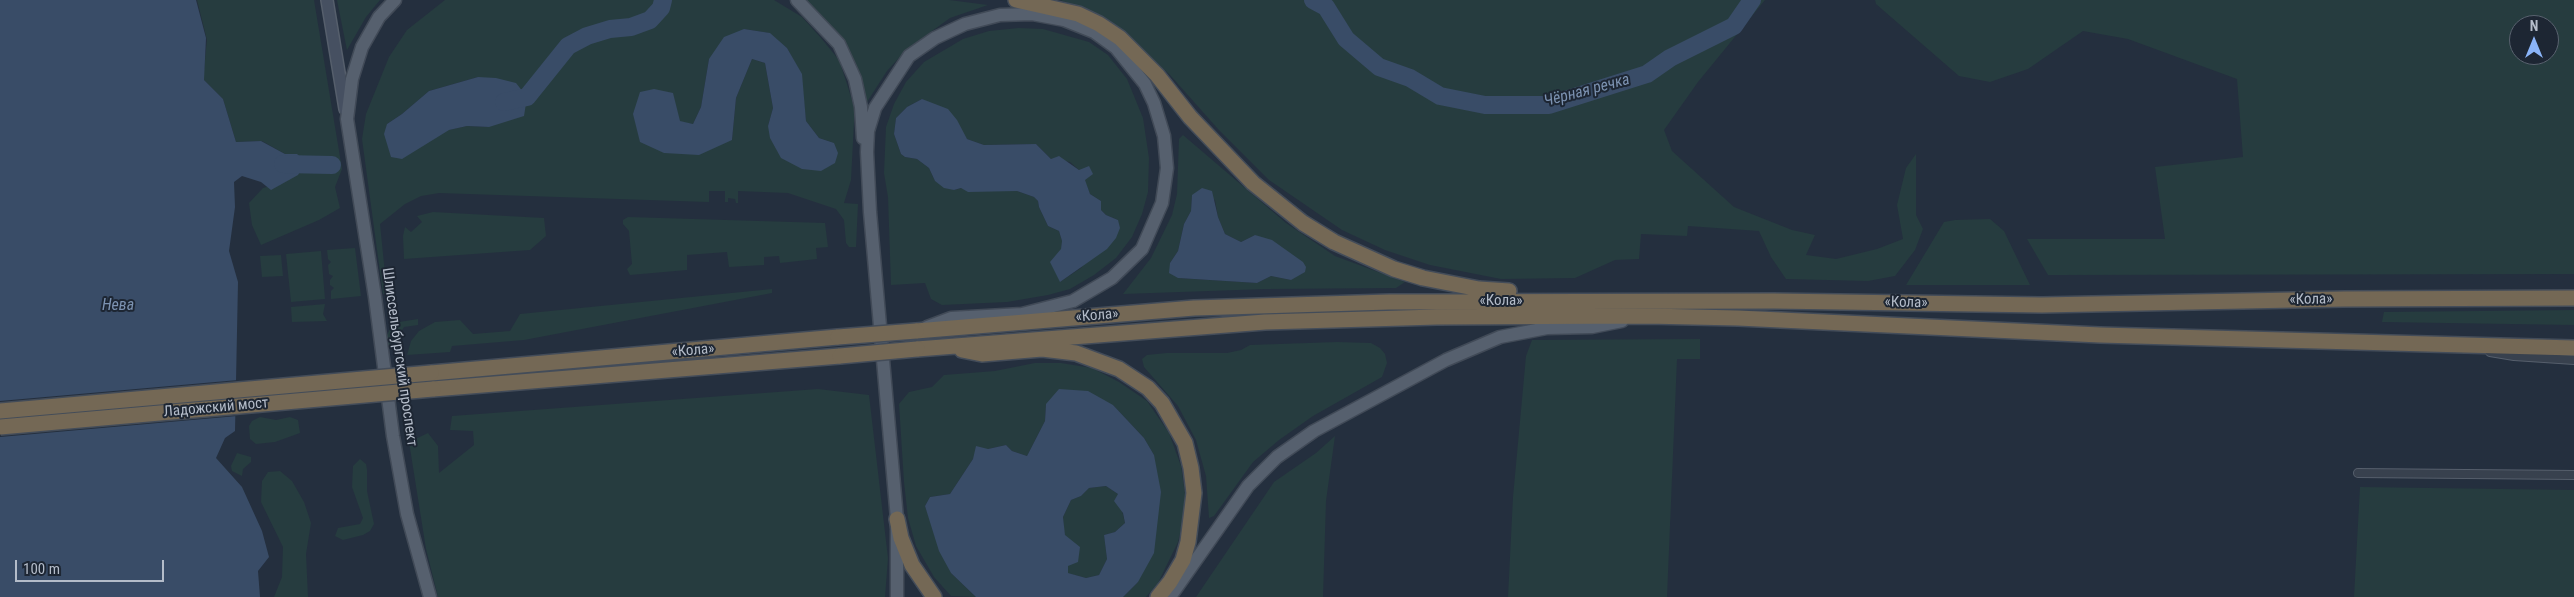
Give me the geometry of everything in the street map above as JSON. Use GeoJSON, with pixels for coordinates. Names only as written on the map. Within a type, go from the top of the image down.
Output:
{"type":"FeatureCollection","features":[{"type":"Feature","properties":{"kind":"highway"},"geometry":{"type":"LineString","coordinates":[[1016,0],[1078,14],[1099,24],[1120,38],[1157,75],[1190,117],[1253,183],[1304,223],[1334,242],[1394,269],[1449,284],[1495,291],[1542,293],[1608,301]]}},
{"type":"Feature","properties":{"kind":"highway","name":"«Кола»"},"geometry":{"type":"LineString","coordinates":[[431,373],[1111,314],[1265,305],[1608,301],[2042,305],[2334,299],[2574,298]]}},
{"type":"Feature","properties":{"kind":"highway","name":"«Кола»"},"geometry":{"type":"LineString","coordinates":[[433,389],[840,356],[938,346],[1265,322],[1437,317],[1647,316],[1738,318],[2100,335],[2574,348]]}},
{"type":"Feature","properties":{"kind":"highway"},"geometry":{"type":"LineString","coordinates":[[938,346],[982,354],[1028,349],[1061,350],[1076,353],[1119,369],[1148,388],[1162,403],[1184,443],[1191,468],[1194,494],[1188,542],[1182,560],[1170,582],[1158,597]]}},
{"type":"Feature","properties":{"kind":"highway","name":"Ладожский мост"},"geometry":{"type":"LineString","coordinates":[[0,411],[431,373]]}},
{"type":"Feature","properties":{"kind":"highway","name":"Ладожский мост"},"geometry":{"type":"LineString","coordinates":[[0,427],[433,389]]}},
{"type":"Feature","properties":{"kind":"highway"},"geometry":{"type":"LineString","coordinates":[[897,519],[901,538],[912,565],[934,597]]}},
{"type":"Feature","properties":{"kind":"main road"},"geometry":{"type":"LineString","coordinates":[[327,0],[347,119]]}},
{"type":"Feature","properties":{"kind":"main road","name":"Шлиссельбургский проспект"},"geometry":{"type":"LineString","coordinates":[[395,0],[380,17],[362,48],[352,79],[347,119],[374,288],[392,427],[407,514],[430,597]]}},
{"type":"Feature","properties":{"kind":"main road"},"geometry":{"type":"LineString","coordinates":[[797,0],[839,44],[855,79],[861,107],[865,182],[870,212]]}},
{"type":"Feature","properties":{"kind":"main road"},"geometry":{"type":"LineString","coordinates":[[897,597],[897,519],[870,212],[868,131],[875,108],[909,56],[935,38],[965,24],[1000,15],[1032,14],[1071,23],[1094,32],[1116,48],[1136,72],[1154,103],[1166,145],[1166,185],[1156,221],[1142,249],[1128,264],[1098,288],[1057,306],[1022,314],[951,318],[916,331]]}},
{"type":"Feature","properties":{"kind":"main road"},"geometry":{"type":"LineString","coordinates":[[1170,597],[1248,486],[1277,457],[1314,431],[1446,360],[1500,337],[1547,328],[1592,327],[1647,316]]}},
{"type":"Feature","properties":{"kind":"street"},"geometry":{"type":"LineString","coordinates":[[2456,346],[2514,356],[2574,360]]}},
{"type":"Feature","properties":{"kind":"street"},"geometry":{"type":"LineString","coordinates":[[2358,473],[2574,475]]}},
{"type":"Feature","properties":{"kind":"green space"},"geometry":{"type":"Polygon","coordinates":[[[197,0],[314,0],[342,169],[335,187],[340,208],[319,220],[261,245],[252,225],[249,203],[263,188],[286,181],[297,154],[285,154],[262,141],[236,142],[223,99],[203,79],[207,40],[197,0]]]}},
{"type":"Feature","properties":{"kind":"green space"},"geometry":{"type":"Polygon","coordinates":[[[337,0],[380,0],[366,17],[347,50],[337,0]]]}},
{"type":"Feature","properties":{"kind":"green space"},"geometry":{"type":"Polygon","coordinates":[[[445,0],[774,0],[802,17],[821,38],[839,60],[847,84],[854,107],[854,122],[851,180],[844,203],[858,204],[856,247],[849,247],[846,243],[844,220],[836,209],[788,193],[738,191],[738,203],[736,203],[735,199],[728,198],[728,202],[725,202],[725,191],[709,191],[709,202],[439,193],[421,196],[405,204],[380,224],[387,294],[383,294],[362,139],[366,114],[389,57],[407,30],[445,0]],[[744,29],[709,59],[701,107],[693,124],[633,114],[732,140],[736,98],[752,59],[765,63],[773,108],[768,126],[834,143],[819,138],[806,121],[801,74],[787,48],[769,33],[744,29]],[[478,77],[429,91],[387,124],[448,130],[467,126],[489,127],[478,77]]]}},
{"type":"Feature","properties":{"kind":"green space"},"geometry":{"type":"Polygon","coordinates":[[[806,0],[949,0],[988,5],[950,18],[906,50],[887,71],[867,102],[833,29],[806,0]]]}},
{"type":"Feature","properties":{"kind":"green space"},"geometry":{"type":"Polygon","coordinates":[[[1060,0],[1765,0],[1698,82],[1664,130],[1672,151],[1734,207],[1792,230],[1815,235],[1806,255],[1836,259],[1877,249],[1903,239],[1897,205],[1906,168],[1916,154],[1916,215],[1923,229],[1915,250],[1895,276],[1868,281],[1786,279],[1771,257],[1759,231],[1688,226],[1687,236],[1641,234],[1639,259],[1615,260],[1575,278],[1501,279],[1430,265],[1385,250],[1342,230],[1269,180],[1218,129],[1170,75],[1125,33],[1092,12],[1060,0]]]}},
{"type":"Feature","properties":{"kind":"green space"},"geometry":{"type":"Polygon","coordinates":[[[1875,0],[2574,0],[2574,274],[2048,275],[2027,239],[2165,239],[2155,167],[2243,157],[2237,79],[2128,39],[2083,31],[2028,69],[1990,82],[1959,76],[1876,4],[1875,0]]]}},
{"type":"Feature","properties":{"kind":"green space"},"geometry":{"type":"Polygon","coordinates":[[[1019,28],[1043,29],[1089,42],[1108,55],[1127,79],[1143,118],[1149,158],[1148,192],[1142,214],[1132,237],[1116,258],[1094,275],[1070,289],[1007,302],[942,305],[931,299],[925,283],[891,285],[888,197],[884,173],[886,127],[894,104],[906,82],[924,62],[963,39],[989,31],[1019,28]],[[922,99],[907,107],[896,118],[894,134],[901,154],[905,157],[917,159],[929,168],[935,181],[954,190],[961,188],[1017,191],[1034,197],[1038,201],[1048,226],[1059,231],[1062,241],[1060,282],[1081,268],[1118,220],[1106,215],[1101,210],[1101,201],[1090,194],[1079,170],[1070,162],[1051,159],[1036,144],[984,145],[967,139],[922,99]]]}},
{"type":"Feature","properties":{"kind":"green space"},"geometry":{"type":"Polygon","coordinates":[[[1183,135],[1286,223],[1335,256],[1405,282],[1396,288],[1266,289],[1123,294],[1151,258],[1172,215],[1177,194],[1179,139],[1183,135]],[[1192,195],[1191,211],[1184,224],[1178,251],[1170,263],[1178,278],[1257,283],[1271,276],[1291,280],[1302,262],[1255,235],[1241,242],[1225,234],[1218,217],[1215,200],[1192,195]]]}},
{"type":"Feature","properties":{"kind":"green space"},"geometry":{"type":"Polygon","coordinates":[[[433,212],[544,218],[546,236],[530,250],[404,259],[403,236],[405,227],[411,232],[422,222],[417,216],[433,212]]]}},
{"type":"Feature","properties":{"kind":"green space"},"geometry":{"type":"Polygon","coordinates":[[[628,217],[825,223],[828,247],[816,248],[817,259],[780,263],[779,256],[764,257],[764,265],[729,267],[727,252],[687,255],[687,270],[630,275],[627,269],[632,264],[629,231],[623,224],[623,220],[628,217]]]}},
{"type":"Feature","properties":{"kind":"green space"},"geometry":{"type":"Polygon","coordinates":[[[1990,219],[2004,231],[2030,285],[1906,285],[1944,222],[1990,219]]]}},
{"type":"Feature","properties":{"kind":"green space"},"geometry":{"type":"Polygon","coordinates":[[[355,248],[361,296],[331,299],[331,291],[334,288],[330,285],[330,280],[333,276],[329,274],[328,265],[331,262],[328,259],[327,250],[355,248]]]}},
{"type":"Feature","properties":{"kind":"green space"},"geometry":{"type":"Polygon","coordinates":[[[321,251],[325,299],[291,302],[286,254],[321,251]]]}},
{"type":"Feature","properties":{"kind":"green space"},"geometry":{"type":"Polygon","coordinates":[[[281,255],[283,276],[262,277],[260,256],[281,255]]]}},
{"type":"Feature","properties":{"kind":"green space"},"geometry":{"type":"Polygon","coordinates":[[[772,289],[772,293],[524,340],[452,346],[450,352],[407,355],[411,341],[419,331],[435,322],[460,320],[473,334],[510,331],[520,314],[772,289]]]}},
{"type":"Feature","properties":{"kind":"green space"},"geometry":{"type":"Polygon","coordinates":[[[325,304],[323,314],[327,321],[292,322],[291,307],[325,304]]]}},
{"type":"Feature","properties":{"kind":"green space"},"geometry":{"type":"Polygon","coordinates":[[[2574,310],[2574,325],[2382,322],[2384,312],[2574,310]]]}},
{"type":"Feature","properties":{"kind":"green space"},"geometry":{"type":"Polygon","coordinates":[[[418,319],[418,325],[404,327],[399,335],[400,344],[387,346],[387,335],[393,323],[418,319]]]}},
{"type":"Feature","properties":{"kind":"green space"},"geometry":{"type":"Polygon","coordinates":[[[1700,339],[1700,359],[1677,359],[1667,597],[1508,597],[1513,497],[1526,356],[1532,340],[1700,339]]]}},
{"type":"Feature","properties":{"kind":"green space"},"geometry":{"type":"Polygon","coordinates":[[[1337,342],[1371,343],[1380,348],[1385,354],[1387,363],[1382,377],[1313,416],[1279,440],[1253,462],[1214,516],[1209,518],[1206,476],[1196,440],[1178,406],[1144,367],[1142,359],[1147,355],[1167,353],[1227,353],[1241,350],[1250,345],[1337,342]]]}},
{"type":"Feature","properties":{"kind":"green space"},"geometry":{"type":"Polygon","coordinates":[[[1035,363],[1061,363],[1092,368],[1119,382],[1147,401],[1169,433],[1181,466],[1185,494],[1184,516],[1178,542],[1158,583],[1146,597],[1123,597],[1138,582],[1154,455],[1144,438],[1113,405],[1046,404],[1045,421],[1027,456],[1012,451],[1006,445],[988,449],[973,459],[950,494],[930,497],[925,506],[951,573],[976,597],[951,596],[934,577],[916,546],[908,518],[899,404],[909,392],[932,387],[944,375],[995,371],[1035,363]]]}},
{"type":"Feature","properties":{"kind":"green space"},"geometry":{"type":"Polygon","coordinates":[[[818,389],[869,395],[888,558],[885,597],[438,597],[426,549],[409,442],[428,433],[438,446],[439,473],[474,445],[473,431],[450,430],[452,416],[818,389]]]}},
{"type":"Feature","properties":{"kind":"green space"},"geometry":{"type":"Polygon","coordinates":[[[260,417],[276,420],[290,417],[298,420],[300,433],[275,442],[256,444],[250,439],[249,426],[252,421],[260,417]]]}},
{"type":"Feature","properties":{"kind":"green space"},"geometry":{"type":"Polygon","coordinates":[[[1335,436],[1326,501],[1323,597],[1196,597],[1274,482],[1316,453],[1335,436]]]}},
{"type":"Feature","properties":{"kind":"green space"},"geometry":{"type":"Polygon","coordinates":[[[237,453],[251,457],[251,462],[243,469],[242,476],[232,471],[231,466],[237,453]]]}},
{"type":"Feature","properties":{"kind":"green space"},"geometry":{"type":"Polygon","coordinates":[[[360,459],[366,464],[367,491],[374,524],[370,531],[363,535],[343,540],[335,536],[338,528],[360,524],[363,518],[352,487],[353,466],[360,459]]]}},
{"type":"Feature","properties":{"kind":"green space"},"geometry":{"type":"Polygon","coordinates":[[[280,471],[292,481],[304,502],[311,523],[306,554],[308,597],[274,597],[282,577],[283,547],[261,502],[262,481],[268,472],[280,471]]]}},
{"type":"Feature","properties":{"kind":"green space"},"geometry":{"type":"Polygon","coordinates":[[[1106,486],[1118,494],[1125,523],[1115,532],[1104,535],[1107,559],[1099,575],[1086,578],[1067,573],[1063,517],[1071,500],[1081,496],[1089,488],[1106,486]]]}},
{"type":"Feature","properties":{"kind":"green space"},"geometry":{"type":"Polygon","coordinates":[[[2360,487],[2574,490],[2574,597],[2354,597],[2360,487]]]}},
{"type":"Feature","properties":{"kind":"water","name":"Нева"},"geometry":{"type":"Polygon","coordinates":[[[0,0],[196,0],[206,38],[204,80],[223,99],[236,142],[261,141],[285,154],[297,154],[306,162],[298,175],[271,190],[261,182],[242,176],[234,182],[235,207],[229,251],[238,282],[235,431],[225,438],[216,458],[242,487],[262,531],[269,557],[258,571],[260,597],[0,597],[0,0]]]}},
{"type":"Feature","properties":{"kind":"water"},"geometry":{"type":"Polygon","coordinates":[[[744,29],[770,33],[787,48],[802,74],[806,121],[819,138],[834,143],[838,153],[835,163],[821,171],[802,169],[781,158],[770,138],[768,126],[773,108],[765,63],[752,59],[736,98],[732,140],[699,155],[664,153],[640,142],[633,114],[640,92],[654,89],[673,93],[680,121],[693,124],[701,107],[709,59],[724,37],[744,29]]]}},
{"type":"Feature","properties":{"kind":"water"},"geometry":{"type":"Polygon","coordinates":[[[478,77],[496,78],[516,83],[527,97],[524,116],[489,127],[467,126],[449,130],[402,159],[391,157],[384,134],[387,124],[429,91],[478,77]]]}},
{"type":"Feature","properties":{"kind":"water"},"geometry":{"type":"Polygon","coordinates":[[[922,99],[948,109],[957,120],[967,139],[984,145],[1036,144],[1051,159],[1059,156],[1079,170],[1089,166],[1093,174],[1085,180],[1090,194],[1101,201],[1101,210],[1106,215],[1118,220],[1120,228],[1116,238],[1107,249],[1060,282],[1050,262],[1061,249],[1062,241],[1059,231],[1048,226],[1038,201],[1034,197],[1017,191],[968,192],[961,188],[954,190],[944,188],[935,181],[929,168],[917,159],[905,157],[901,154],[894,134],[896,118],[907,107],[922,99]]]}},
{"type":"Feature","properties":{"kind":"water"},"geometry":{"type":"Polygon","coordinates":[[[1202,188],[1212,191],[1218,217],[1225,234],[1241,242],[1255,235],[1272,240],[1303,262],[1306,267],[1305,272],[1291,280],[1271,276],[1257,283],[1178,278],[1169,273],[1170,263],[1178,251],[1184,224],[1191,211],[1192,195],[1202,188]]]}},
{"type":"Feature","properties":{"kind":"water"},"geometry":{"type":"Polygon","coordinates":[[[1059,389],[1088,391],[1113,405],[1144,438],[1154,455],[1161,492],[1154,553],[1138,582],[1123,597],[976,597],[951,573],[939,551],[925,506],[930,497],[950,494],[973,459],[976,446],[988,449],[1006,445],[1012,451],[1027,456],[1045,421],[1046,404],[1059,389]],[[1106,486],[1089,488],[1081,496],[1071,500],[1063,517],[1065,535],[1080,547],[1078,562],[1068,566],[1068,573],[1086,578],[1099,575],[1107,559],[1104,535],[1115,532],[1125,523],[1123,513],[1114,501],[1118,494],[1106,486]]]}},
{"type":"Feature","properties":{"kind":"pier"},"geometry":{"type":"Polygon","coordinates":[[[238,380],[237,416],[0,437],[0,401],[238,380]]]}},
{"type":"Feature","properties":{"kind":"waterway"},"geometry":{"type":"LineString","coordinates":[[504,102],[527,97],[568,46],[587,36],[610,29],[631,27],[650,20],[661,8],[663,0]]}},
{"type":"Feature","properties":{"kind":"waterway","name":"Чёрная речка"},"geometry":{"type":"LineString","coordinates":[[1313,0],[1326,7],[1346,39],[1379,67],[1410,78],[1440,96],[1485,105],[1549,105],[1647,74],[1670,58],[1734,26],[1752,0]]}},
{"type":"Feature","properties":{"kind":"waterway"},"geometry":{"type":"LineString","coordinates":[[283,164],[332,165]]}}]}
